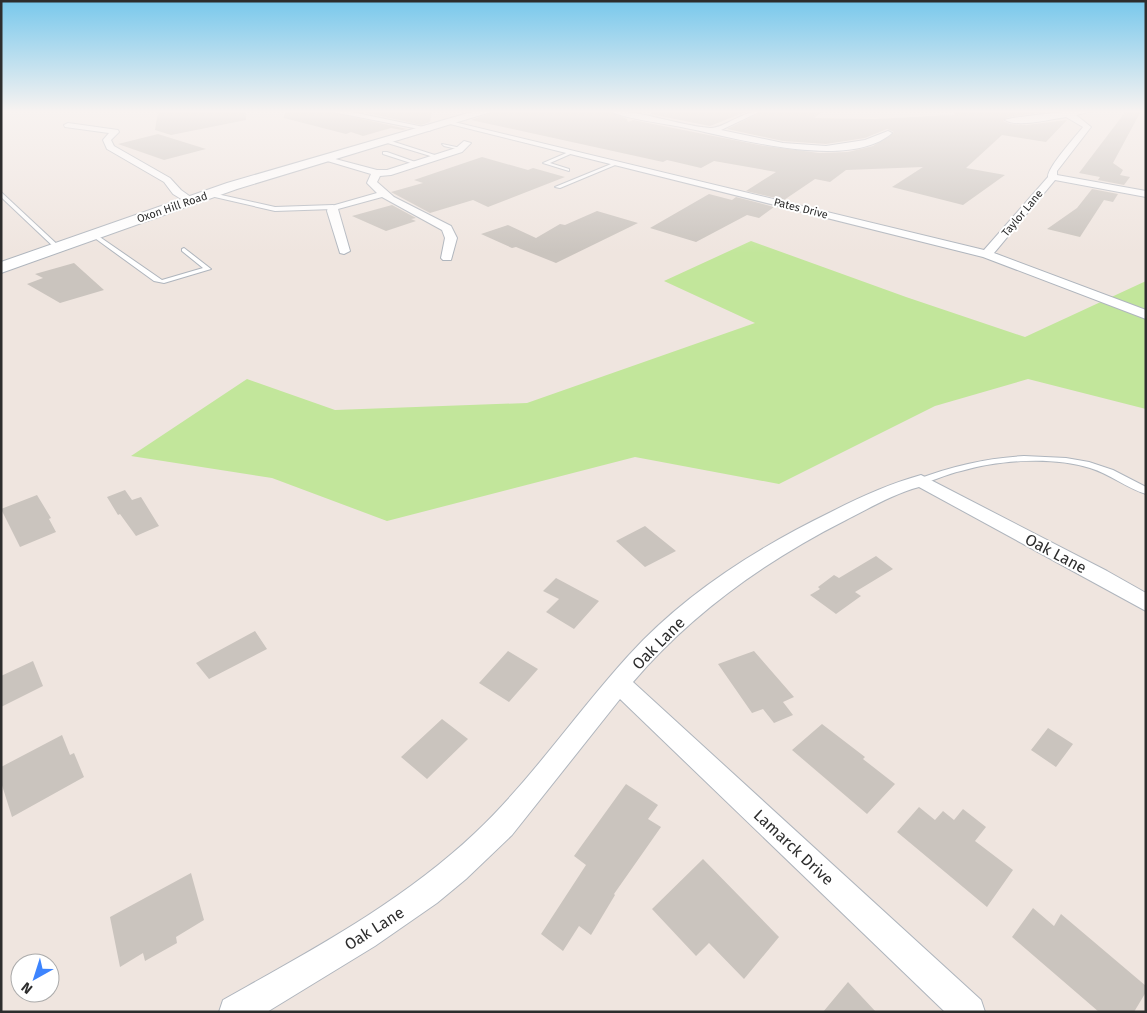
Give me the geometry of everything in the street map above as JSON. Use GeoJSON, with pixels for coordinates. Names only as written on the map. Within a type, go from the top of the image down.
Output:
{"type":"FeatureCollection","features":[{"type":"Feature","properties":{"kind":"main road","name":"Oxon Hill Road"},"geometry":{"type":"LineString","coordinates":[[1,268],[190,200],[326,158]]}},
{"type":"Feature","properties":{"kind":"street"},"geometry":{"type":"LineString","coordinates":[[129,158],[167,180],[177,192],[190,200]]}},
{"type":"Feature","properties":{"kind":"street"},"geometry":{"type":"LineString","coordinates":[[328,158],[376,173],[388,173],[435,158]]}},
{"type":"Feature","properties":{"kind":"street","name":"Pates Drive"},"geometry":{"type":"LineString","coordinates":[[599,158],[987,254],[1146,315]]}},
{"type":"Feature","properties":{"kind":"street","name":"Taylor Lane"},"geometry":{"type":"LineString","coordinates":[[987,254],[1053,177],[1052,171],[1063,158]]}},
{"type":"Feature","properties":{"kind":"street"},"geometry":{"type":"LineString","coordinates":[[376,173],[372,183],[384,194],[447,228],[451,238],[447,258]]}},
{"type":"Feature","properties":{"kind":"street"},"geometry":{"type":"LineString","coordinates":[[1053,177],[1146,194]]}},
{"type":"Feature","properties":{"kind":"street"},"geometry":{"type":"LineString","coordinates":[[344,251],[332,211],[333,207],[384,194]]}},
{"type":"Feature","properties":{"kind":"street","name":"Oak Lane"},"geometry":{"type":"LineString","coordinates":[[235,1012],[414,903],[484,844],[534,789],[618,683],[664,635],[714,590],[751,563],[872,497],[921,481],[1100,576],[1146,603]]}},
{"type":"Feature","properties":{"kind":"street","name":"Lamarck Drive"},"geometry":{"type":"LineString","coordinates":[[618,683],[969,1012]]}},
{"type":"Feature","properties":{"kind":"lane"},"geometry":{"type":"LineString","coordinates":[[408,158],[419,164]]}},
{"type":"Feature","properties":{"kind":"lane"},"geometry":{"type":"LineString","coordinates":[[558,158],[544,164],[567,170]]}},
{"type":"Feature","properties":{"kind":"lane"},"geometry":{"type":"LineString","coordinates":[[558,187],[618,163]]}},
{"type":"Feature","properties":{"kind":"lane"},"geometry":{"type":"LineString","coordinates":[[1,194],[21,210],[45,238],[58,248]]}},
{"type":"Feature","properties":{"kind":"lane"},"geometry":{"type":"LineString","coordinates":[[208,194],[275,209],[333,207]]}},
{"type":"Feature","properties":{"kind":"lane"},"geometry":{"type":"LineString","coordinates":[[94,235],[156,280],[162,282],[208,269],[184,250]]}},
{"type":"Feature","properties":{"kind":"lane"},"geometry":{"type":"LineString","coordinates":[[921,481],[943,472],[969,466],[1034,459],[1088,464],[1146,491]]}},
{"type":"Feature","properties":{"kind":"green space"},"geometry":{"type":"Polygon","coordinates":[[[751,241],[906,297],[1025,337],[1146,281],[1146,409],[1028,379],[935,406],[779,484],[635,457],[387,521],[272,478],[131,456],[247,379],[335,410],[527,403],[755,323],[664,281],[751,241]]]}},
{"type":"Feature","properties":{"kind":"building"},"geometry":{"type":"Polygon","coordinates":[[[478,158],[487,158],[528,170],[533,168],[565,177],[488,207],[473,200],[430,213],[391,192],[423,183],[414,180],[478,158]]]}},
{"type":"Feature","properties":{"kind":"building"},"geometry":{"type":"Polygon","coordinates":[[[646,158],[977,158],[966,168],[1005,175],[963,205],[892,187],[923,167],[846,170],[830,182],[815,179],[784,200],[746,191],[776,172],[714,161],[701,168],[667,160],[663,162],[646,158]]]}},
{"type":"Feature","properties":{"kind":"building"},"geometry":{"type":"Polygon","coordinates":[[[1090,158],[1116,158],[1113,163],[1123,170],[1120,175],[1130,177],[1124,185],[1098,180],[1100,177],[1079,173],[1090,158]]]}},
{"type":"Feature","properties":{"kind":"building"},"geometry":{"type":"Polygon","coordinates":[[[1092,189],[1118,194],[1113,202],[1104,200],[1080,237],[1047,229],[1077,208],[1092,189]]]}},
{"type":"Feature","properties":{"kind":"building"},"geometry":{"type":"Polygon","coordinates":[[[709,194],[732,200],[736,197],[774,207],[759,218],[747,215],[696,242],[650,228],[709,194]]]}},
{"type":"Feature","properties":{"kind":"building"},"geometry":{"type":"Polygon","coordinates":[[[392,205],[416,218],[411,219],[416,221],[386,231],[352,216],[392,205]]]}},
{"type":"Feature","properties":{"kind":"building"},"geometry":{"type":"Polygon","coordinates":[[[597,211],[638,223],[556,263],[516,247],[512,248],[481,234],[508,225],[536,238],[560,224],[565,225],[597,211]]]}},
{"type":"Feature","properties":{"kind":"building"},"geometry":{"type":"Polygon","coordinates":[[[74,263],[104,290],[60,303],[27,284],[43,278],[35,274],[74,263]]]}},
{"type":"Feature","properties":{"kind":"building"},"geometry":{"type":"Polygon","coordinates":[[[125,490],[132,500],[141,497],[159,526],[136,536],[120,514],[118,515],[107,497],[125,490]]]}},
{"type":"Feature","properties":{"kind":"building"},"geometry":{"type":"Polygon","coordinates":[[[37,495],[51,518],[49,519],[56,532],[20,547],[1,509],[37,495]]]}},
{"type":"Feature","properties":{"kind":"building"},"geometry":{"type":"Polygon","coordinates":[[[645,526],[676,551],[645,567],[616,541],[645,526]]]}},
{"type":"Feature","properties":{"kind":"building"},"geometry":{"type":"Polygon","coordinates":[[[876,556],[893,569],[855,592],[861,596],[836,614],[810,595],[820,589],[818,587],[834,575],[839,578],[876,556]]]}},
{"type":"Feature","properties":{"kind":"building"},"geometry":{"type":"Polygon","coordinates":[[[556,578],[599,601],[574,629],[546,612],[559,599],[543,591],[556,578]]]}},
{"type":"Feature","properties":{"kind":"building"},"geometry":{"type":"Polygon","coordinates":[[[255,631],[267,649],[209,679],[196,663],[255,631]]]}},
{"type":"Feature","properties":{"kind":"building"},"geometry":{"type":"Polygon","coordinates":[[[508,651],[538,669],[509,702],[479,683],[508,651]]]}},
{"type":"Feature","properties":{"kind":"building"},"geometry":{"type":"Polygon","coordinates":[[[754,651],[794,697],[783,702],[793,715],[774,723],[763,709],[752,713],[718,664],[754,651]]]}},
{"type":"Feature","properties":{"kind":"building"},"geometry":{"type":"Polygon","coordinates":[[[33,661],[43,686],[1,707],[1,676],[33,661]]]}},
{"type":"Feature","properties":{"kind":"building"},"geometry":{"type":"Polygon","coordinates":[[[442,719],[468,739],[427,779],[401,757],[442,719]]]}},
{"type":"Feature","properties":{"kind":"building"},"geometry":{"type":"Polygon","coordinates":[[[822,724],[865,757],[863,759],[895,784],[867,814],[792,750],[822,724]]]}},
{"type":"Feature","properties":{"kind":"building"},"geometry":{"type":"Polygon","coordinates":[[[1048,728],[1073,744],[1056,767],[1031,750],[1048,728]]]}},
{"type":"Feature","properties":{"kind":"building"},"geometry":{"type":"Polygon","coordinates":[[[62,735],[70,755],[74,753],[84,777],[12,817],[1,782],[1,767],[62,735]]]}},
{"type":"Feature","properties":{"kind":"building"},"geometry":{"type":"Polygon","coordinates":[[[626,784],[658,805],[648,819],[661,827],[614,894],[591,935],[579,926],[563,951],[541,934],[586,865],[574,856],[626,784]]]}},
{"type":"Feature","properties":{"kind":"building"},"geometry":{"type":"Polygon","coordinates":[[[919,807],[935,820],[943,811],[954,820],[963,809],[986,827],[975,841],[1013,870],[987,907],[897,832],[919,807]]]}},
{"type":"Feature","properties":{"kind":"building"},"geometry":{"type":"Polygon","coordinates":[[[703,859],[779,937],[744,979],[709,943],[696,956],[652,909],[703,859]]]}},
{"type":"Feature","properties":{"kind":"building"},"geometry":{"type":"Polygon","coordinates":[[[191,873],[204,920],[176,937],[177,943],[145,961],[143,953],[120,967],[110,917],[191,873]]]}},
{"type":"Feature","properties":{"kind":"building"},"geometry":{"type":"Polygon","coordinates":[[[1033,908],[1054,926],[1061,914],[1146,986],[1146,992],[1134,1012],[1099,1012],[1012,937],[1033,908]]]}},
{"type":"Feature","properties":{"kind":"building"},"geometry":{"type":"Polygon","coordinates":[[[848,982],[876,1012],[823,1012],[848,982]]]}}]}
